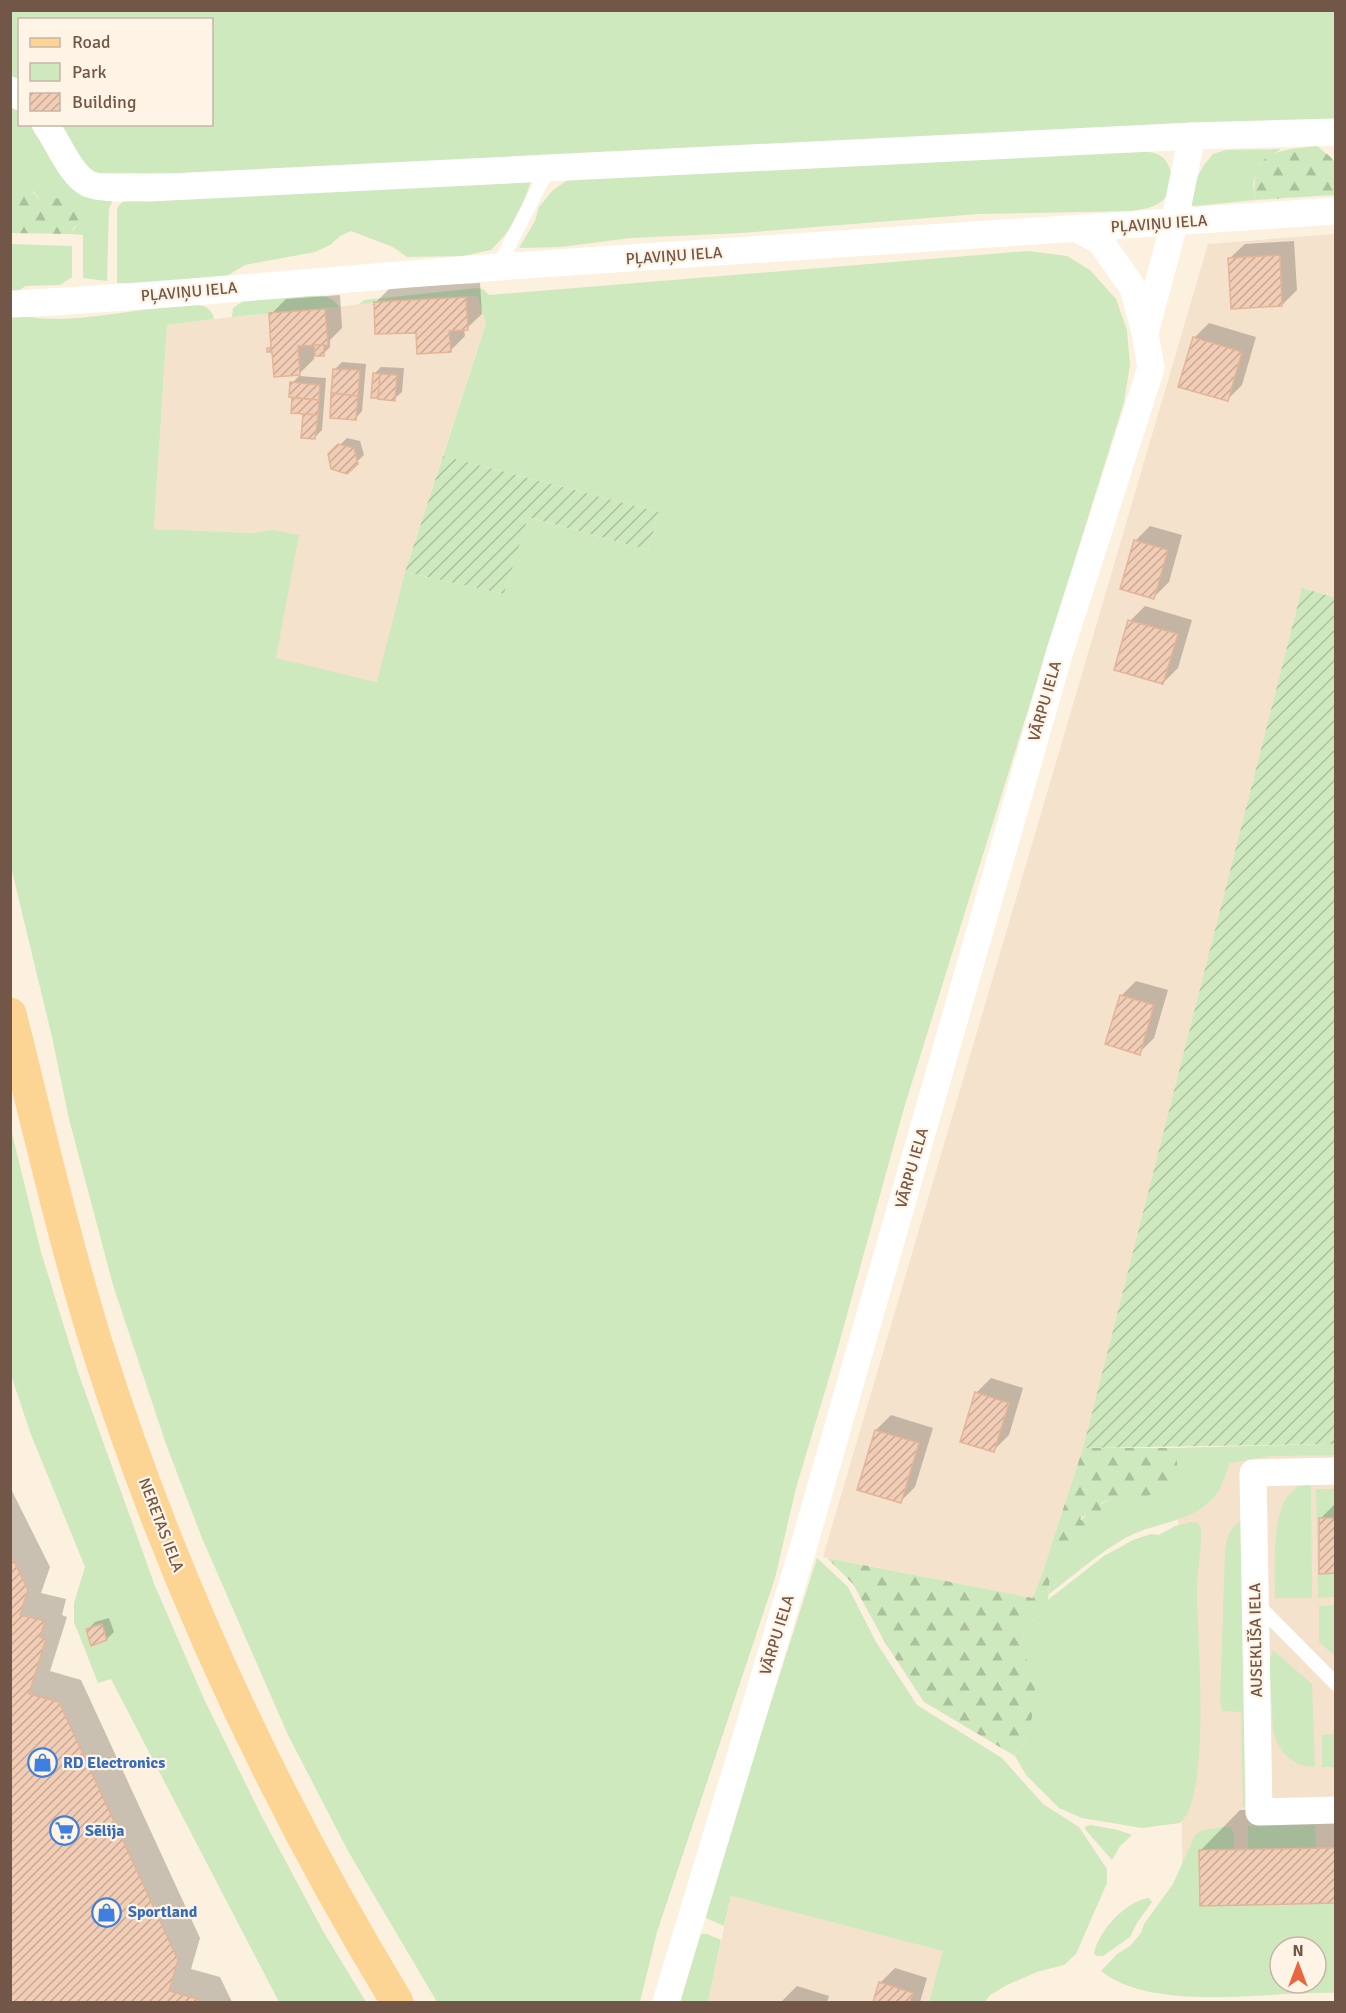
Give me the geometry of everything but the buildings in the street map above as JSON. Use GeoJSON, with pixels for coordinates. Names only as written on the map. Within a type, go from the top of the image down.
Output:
{"type":"FeatureCollection","features":[{"type":"Feature","properties":{"kind":"main road","name":"NERETAS IELA"},"geometry":{"type":"LineString","coordinates":[[10,1014],[62,1224],[98,1347],[143,1480],[192,1605],[246,1724],[303,1840],[397,2002]]}},
{"type":"Feature","properties":{"kind":"street"},"geometry":{"type":"LineString","coordinates":[[46,126],[77,174],[90,184],[161,187],[1192,136],[1335,132]]}},
{"type":"Feature","properties":{"kind":"street","name":"VĀRPU IELA"},"geometry":{"type":"LineString","coordinates":[[1145,333],[1174,224],[1192,136]]}},
{"type":"Feature","properties":{"kind":"street","name":"PĻAVIŅU IELA"},"geometry":{"type":"LineString","coordinates":[[12,304],[498,267],[1174,224],[1335,211]]}},
{"type":"Feature","properties":{"kind":"street","name":"VĀRPU IELA"},"geometry":{"type":"LineString","coordinates":[[666,2002],[806,1538],[1060,651],[1151,368],[1145,333],[1133,288],[1100,241],[1079,230]]}},
{"type":"Feature","properties":{"kind":"street","name":"AUSEKLĪŠA IELA"},"geometry":{"type":"LineString","coordinates":[[1335,1471],[1253,1473],[1259,1812],[1335,1810]]}},
{"type":"Feature","properties":{"kind":"lane"},"geometry":{"type":"LineString","coordinates":[[498,267],[548,169]]}},
{"type":"Feature","properties":{"kind":"lane"},"geometry":{"type":"LineString","coordinates":[[1256,1602],[1335,1684]]}},
{"type":"Feature","properties":{"kind":"shaded area"},"geometry":{"type":"Polygon","coordinates":[[[1335,234],[1335,598],[1302,588],[1083,1448],[1034,1598],[823,1557],[1208,244],[1335,234]]]}},
{"type":"Feature","properties":{"kind":"shaded area"},"geometry":{"type":"Polygon","coordinates":[[[477,296],[486,322],[405,572],[378,682],[276,659],[272,530],[253,533],[154,529],[167,325],[374,302],[477,296]]]}},
{"type":"Feature","properties":{"kind":"shaded area"},"geometry":{"type":"Polygon","coordinates":[[[1335,1444],[1335,1916],[1183,1920],[1177,1448],[1335,1444]]]}},
{"type":"Feature","properties":{"kind":"shaded area"},"geometry":{"type":"Polygon","coordinates":[[[731,1896],[944,1951],[929,2002],[708,2002],[731,1896]]]}},
{"type":"Feature","properties":{"kind":"green space"},"geometry":{"type":"Polygon","coordinates":[[[11,11],[1335,11],[1335,123],[185,173],[83,173],[52,126],[213,126],[213,18],[18,18],[18,88],[11,84],[11,11]]]}},
{"type":"Feature","properties":{"kind":"green space"},"geometry":{"type":"Polygon","coordinates":[[[11,96],[18,102],[18,126],[40,126],[116,193],[109,209],[107,281],[83,278],[83,235],[69,234],[76,227],[42,203],[34,192],[17,186],[11,190],[11,96]]]}},
{"type":"Feature","properties":{"kind":"green space"},"geometry":{"type":"Polygon","coordinates":[[[1317,146],[1333,159],[1335,195],[1255,200],[1257,171],[1262,162],[1278,152],[1317,146]]]}},
{"type":"Feature","properties":{"kind":"green space"},"geometry":{"type":"Polygon","coordinates":[[[1281,149],[1261,163],[1253,183],[1255,200],[1190,205],[1191,189],[1213,154],[1226,150],[1281,149]]]}},
{"type":"Feature","properties":{"kind":"green space"},"geometry":{"type":"Polygon","coordinates":[[[1133,151],[1157,154],[1163,157],[1170,168],[1171,182],[1167,195],[1160,203],[1149,208],[1132,211],[978,214],[741,233],[630,238],[561,247],[519,248],[535,221],[539,207],[552,191],[566,181],[584,176],[1133,151]]]}},
{"type":"Feature","properties":{"kind":"green space"},"geometry":{"type":"Polygon","coordinates":[[[532,178],[520,212],[505,235],[491,250],[463,256],[407,257],[393,247],[351,231],[315,252],[245,265],[225,277],[167,283],[117,283],[117,208],[123,201],[532,178]]]}},
{"type":"Feature","properties":{"kind":"green space"},"geometry":{"type":"Polygon","coordinates":[[[17,186],[31,191],[42,203],[61,198],[75,204],[79,216],[69,234],[11,233],[11,190],[17,186]]]}},
{"type":"Feature","properties":{"kind":"green space"},"geometry":{"type":"Polygon","coordinates":[[[10,244],[72,246],[72,277],[60,285],[26,286],[17,291],[22,315],[38,318],[75,318],[195,305],[203,306],[210,311],[214,319],[167,325],[154,529],[253,533],[272,530],[299,535],[276,658],[377,682],[405,572],[504,594],[527,517],[648,550],[659,512],[443,456],[486,323],[477,296],[359,304],[364,300],[477,288],[483,289],[489,295],[1028,251],[1067,256],[1090,270],[1116,299],[1127,330],[1130,365],[1124,402],[904,1108],[837,1351],[796,1488],[775,1578],[657,1932],[640,2002],[437,2002],[348,1851],[288,1735],[202,1538],[166,1444],[113,1285],[69,1119],[52,1037],[11,867],[10,244]]]}},
{"type":"Feature","properties":{"kind":"green space"},"geometry":{"type":"Polygon","coordinates":[[[305,296],[329,298],[339,307],[232,317],[233,308],[243,301],[305,296]]]}},
{"type":"Feature","properties":{"kind":"green space"},"geometry":{"type":"Polygon","coordinates":[[[443,456],[659,512],[648,550],[528,517],[504,594],[405,572],[443,456]]]}},
{"type":"Feature","properties":{"kind":"green space"},"geometry":{"type":"Polygon","coordinates":[[[1302,588],[1336,598],[1335,1444],[1083,1448],[1302,588]]]}},
{"type":"Feature","properties":{"kind":"green space"},"geometry":{"type":"Polygon","coordinates":[[[10,1125],[41,1252],[79,1375],[155,1586],[204,1699],[262,1817],[323,1931],[366,2002],[279,2002],[111,1679],[98,1683],[74,1622],[74,1603],[85,1567],[30,1432],[11,1375],[10,1125]]]}},
{"type":"Feature","properties":{"kind":"green space"},"geometry":{"type":"Polygon","coordinates":[[[1335,1444],[1335,1455],[1271,1456],[1230,1463],[1217,1493],[1208,1503],[1187,1516],[1127,1537],[1049,1594],[1050,1577],[1043,1571],[1052,1543],[1061,1547],[1082,1519],[1102,1503],[1177,1484],[1177,1448],[1335,1444]]]}},
{"type":"Feature","properties":{"kind":"green space"},"geometry":{"type":"Polygon","coordinates":[[[1083,1448],[1177,1448],[1177,1484],[1145,1497],[1127,1500],[1111,1499],[1101,1503],[1101,1515],[1094,1519],[1085,1515],[1080,1519],[1085,1523],[1083,1538],[1060,1547],[1052,1543],[1083,1448]]]}},
{"type":"Feature","properties":{"kind":"green space"},"geometry":{"type":"Polygon","coordinates":[[[1311,1485],[1312,1598],[1275,1598],[1277,1525],[1281,1510],[1286,1498],[1296,1488],[1311,1485]]]}},
{"type":"Feature","properties":{"kind":"green space"},"geometry":{"type":"Polygon","coordinates":[[[1316,1489],[1335,1489],[1335,1518],[1319,1519],[1319,1573],[1335,1573],[1335,1597],[1318,1598],[1316,1489]]]}},
{"type":"Feature","properties":{"kind":"green space"},"geometry":{"type":"Polygon","coordinates":[[[1241,1520],[1247,1807],[1243,1807],[1241,1712],[1223,1711],[1220,1703],[1225,1551],[1229,1534],[1241,1520]]]}},
{"type":"Feature","properties":{"kind":"green space"},"geometry":{"type":"Polygon","coordinates":[[[1191,1522],[1198,1523],[1201,1528],[1201,1544],[1197,1592],[1200,1677],[1199,1750],[1196,1782],[1190,1807],[1180,1823],[1142,1828],[1082,1818],[1059,1808],[1026,1775],[1015,1756],[1027,1739],[1035,1672],[1019,1648],[1028,1624],[1042,1615],[1049,1599],[1104,1556],[1133,1540],[1151,1534],[1159,1535],[1175,1526],[1191,1522]]]}},
{"type":"Feature","properties":{"kind":"green space"},"geometry":{"type":"Polygon","coordinates":[[[817,1558],[848,1587],[876,1642],[917,1705],[1002,1758],[1043,1804],[1079,1827],[1107,1869],[1107,1883],[1076,1954],[1064,1965],[1037,1972],[1007,1985],[990,1995],[985,2002],[929,2002],[943,1951],[731,1896],[724,1926],[706,1918],[705,1909],[817,1558]]]}},
{"type":"Feature","properties":{"kind":"green space"},"geometry":{"type":"Polygon","coordinates":[[[827,1558],[1033,1598],[1043,1571],[1050,1577],[1048,1602],[1042,1615],[1028,1624],[1019,1648],[1035,1672],[1035,1703],[1027,1739],[1015,1756],[924,1702],[886,1644],[853,1584],[827,1558]]]}},
{"type":"Feature","properties":{"kind":"green space"},"geometry":{"type":"Polygon","coordinates":[[[1336,1605],[1335,1656],[1319,1642],[1319,1606],[1336,1605]]]}},
{"type":"Feature","properties":{"kind":"green space"},"geometry":{"type":"Polygon","coordinates":[[[1273,1650],[1312,1684],[1315,1767],[1293,1761],[1282,1751],[1275,1738],[1269,1662],[1273,1650]]]}},
{"type":"Feature","properties":{"kind":"green space"},"geometry":{"type":"Polygon","coordinates":[[[1335,1734],[1335,1767],[1322,1767],[1322,1735],[1335,1734]]]}},
{"type":"Feature","properties":{"kind":"green space"},"geometry":{"type":"Polygon","coordinates":[[[1091,1825],[1132,1835],[1120,1846],[1112,1860],[1085,1829],[1086,1826],[1091,1825]]]}},
{"type":"Feature","properties":{"kind":"green space"},"geometry":{"type":"Polygon","coordinates":[[[1315,1825],[1316,1848],[1248,1849],[1248,1826],[1315,1825]]]}},
{"type":"Feature","properties":{"kind":"green space"},"geometry":{"type":"Polygon","coordinates":[[[1224,1827],[1231,1828],[1234,1834],[1234,1850],[1199,1850],[1200,1906],[1335,1903],[1335,1993],[1328,1993],[1328,1935],[1268,1935],[1268,1995],[1212,1997],[1150,1992],[1123,1984],[1101,1971],[1117,1954],[1130,1946],[1141,1933],[1144,1924],[1173,1884],[1195,1835],[1202,1830],[1224,1827]]]}},
{"type":"Feature","properties":{"kind":"green space"},"geometry":{"type":"Polygon","coordinates":[[[1149,1898],[1152,1902],[1130,1937],[1103,1956],[1094,1954],[1101,1936],[1114,1919],[1131,1905],[1149,1898]]]}},
{"type":"Feature","properties":{"kind":"green space"},"geometry":{"type":"Polygon","coordinates":[[[700,1934],[707,1934],[721,1940],[708,2002],[675,2002],[700,1934]]]}},
{"type":"Feature","properties":{"kind":"place","name":"RD Electronics"},"geometry":{"type":"Point","coordinates":[42,1763]}},
{"type":"Feature","properties":{"kind":"place","name":"Sēlija"},"geometry":{"type":"Point","coordinates":[64,1831]}},
{"type":"Feature","properties":{"kind":"place","name":"Sportland"},"geometry":{"type":"Point","coordinates":[107,1912]}}]}
